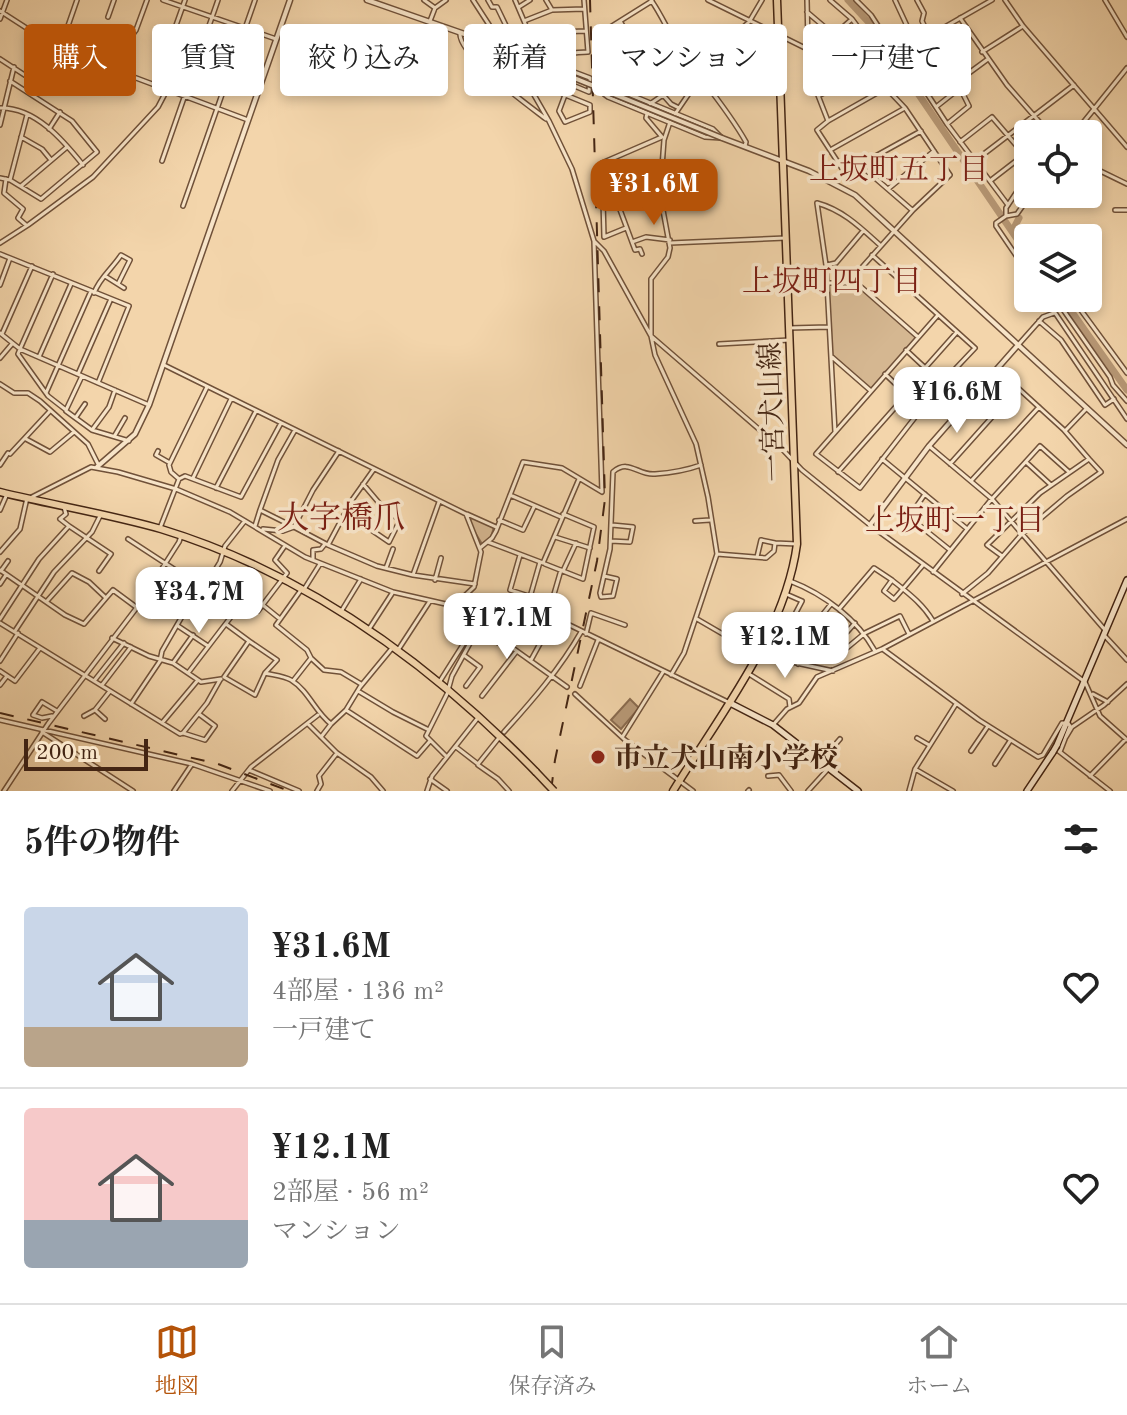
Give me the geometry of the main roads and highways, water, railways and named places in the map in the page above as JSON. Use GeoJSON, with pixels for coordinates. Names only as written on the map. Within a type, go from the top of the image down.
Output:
{"type":"FeatureCollection","features":[{"type":"Feature","properties":{"kind":"main road","name":"一宮犬山線"},"geometry":{"type":"LineString","coordinates":[[673,791],[730,703],[786,594],[797,544],[777,0]]}},
{"type":"Feature","properties":{"kind":"main road"},"geometry":{"type":"LineString","coordinates":[[3,493],[160,529],[223,553],[302,590],[395,648],[449,689],[554,791]]}},
{"type":"Feature","properties":{"kind":"main road"},"geometry":{"type":"LineString","coordinates":[[1027,791],[1068,723],[1127,580]]}},
{"type":"Feature","properties":{"kind":"main road"},"geometry":{"type":"LineString","coordinates":[[730,703],[773,725],[858,791]]}},
{"type":"Feature","properties":{"kind":"waterway"},"geometry":{"type":"LineString","coordinates":[[848,0],[872,26],[1014,234]]}},
{"type":"Feature","properties":{"kind":"waterway"},"geometry":{"type":"LineString","coordinates":[[1016,224],[1019,218]]}},
{"type":"Feature","properties":{"kind":"waterway"},"geometry":{"type":"LineString","coordinates":[[1072,312],[1127,390]]}},
{"type":"Feature","properties":{"kind":"railway"},"geometry":{"type":"LineString","coordinates":[[551,791],[597,561],[605,499],[590,0]]}},
{"type":"Feature","properties":{"kind":"railway"},"geometry":{"type":"LineString","coordinates":[[0,713],[218,764],[289,791]]}},
{"type":"Feature","properties":{"kind":"place","name":"市立犬山南小学校"},"geometry":{"type":"Point","coordinates":[598,757]}},
{"type":"Feature","properties":{"kind":"district","name":"上坂町五丁目"},"geometry":{"type":"Point","coordinates":[899,169]}},
{"type":"Feature","properties":{"kind":"district","name":"上坂町四丁目"},"geometry":{"type":"Point","coordinates":[832,281]}},
{"type":"Feature","properties":{"kind":"district","name":"大字橋爪"},"geometry":{"type":"Point","coordinates":[341,517]}},
{"type":"Feature","properties":{"kind":"district","name":"上坂町一丁目"},"geometry":{"type":"Point","coordinates":[955,520]}}]}
